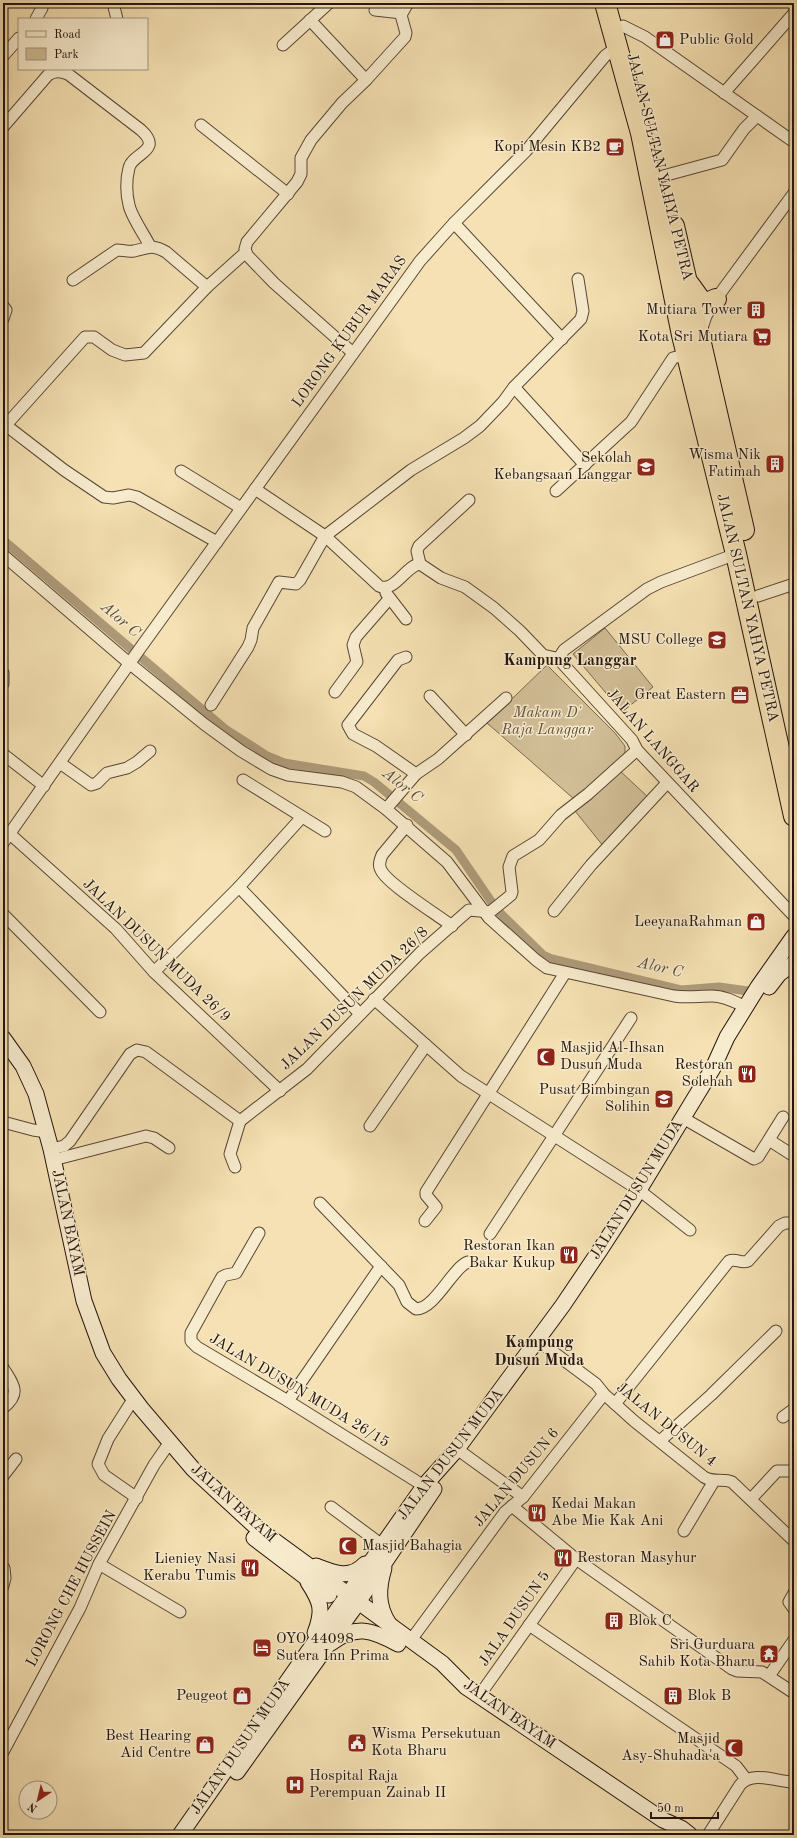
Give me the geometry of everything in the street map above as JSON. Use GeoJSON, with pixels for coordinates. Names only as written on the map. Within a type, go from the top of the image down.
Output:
{"type":"FeatureCollection","features":[{"type":"Feature","properties":{"kind":"highway","name":"JALAN SULTAN YAHYA PETRA"},"geometry":{"type":"LineString","coordinates":[[605,3],[692,330],[758,596],[794,753]]}},
{"type":"Feature","properties":{"kind":"highway","name":"JALAN SULTAN YAHYA PETRA"},"geometry":{"type":"LineString","coordinates":[[617,3],[663,176],[686,279],[692,330],[686,354],[736,554],[794,816]]}},
{"type":"Feature","properties":{"kind":"highway"},"geometry":{"type":"LineString","coordinates":[[686,279],[702,302],[707,303],[716,299]]}},
{"type":"Feature","properties":{"kind":"main road","name":"JALAN DUSUN MUDA"},"geometry":{"type":"LineString","coordinates":[[381,1553],[424,1486],[457,1449],[567,1299],[639,1190],[713,1068],[728,1037],[746,1007],[794,936]]}},
{"type":"Feature","properties":{"kind":"main road","name":"JALAN DUSUN MUDA"},"geometry":{"type":"LineString","coordinates":[[713,1068],[734,1042],[775,980],[789,965],[794,963]]}},
{"type":"Feature","properties":{"kind":"main road","name":"JALAN BAYAM"},"geometry":{"type":"LineString","coordinates":[[3,1038],[30,1078],[47,1132],[84,1301],[92,1326],[103,1352],[119,1379],[193,1469],[257,1528],[297,1558],[349,1603],[391,1626],[404,1642],[436,1672],[466,1687],[663,1820],[681,1828],[690,1835]]}},
{"type":"Feature","properties":{"kind":"main road"},"geometry":{"type":"LineString","coordinates":[[192,1835],[313,1654],[349,1603],[381,1553],[429,1497],[457,1449]]}},
{"type":"Feature","properties":{"kind":"main road"},"geometry":{"type":"LineString","coordinates":[[193,1469],[230,1515],[252,1537],[305,1577],[349,1603],[404,1642]]}},
{"type":"Feature","properties":{"kind":"main road"},"geometry":{"type":"LineString","coordinates":[[297,1558],[334,1573],[344,1575],[354,1573],[381,1553]]}},
{"type":"Feature","properties":{"kind":"main road"},"geometry":{"type":"LineString","coordinates":[[381,1553],[380,1601],[385,1617],[391,1626]]}},
{"type":"Feature","properties":{"kind":"main road"},"geometry":{"type":"LineString","coordinates":[[305,1577],[316,1595],[321,1612],[313,1654]]}},
{"type":"Feature","properties":{"kind":"main road"},"geometry":{"type":"LineString","coordinates":[[313,1654],[338,1638],[356,1630],[372,1632],[404,1642]]}},
{"type":"Feature","properties":{"kind":"main road","name":"JALAN DUSUN MUDA"},"geometry":{"type":"LineString","coordinates":[[180,1835],[313,1654]]}},
{"type":"Feature","properties":{"kind":"main road","name":"JALAN BAYAM"},"geometry":{"type":"LineString","coordinates":[[663,1820],[676,1835]]}},
{"type":"Feature","properties":{"kind":"street"},"geometry":{"type":"LineString","coordinates":[[37,18],[43,3]]}},
{"type":"Feature","properties":{"kind":"street"},"geometry":{"type":"LineString","coordinates":[[113,3],[117,18]]}},
{"type":"Feature","properties":{"kind":"street"},"geometry":{"type":"LineString","coordinates":[[282,45],[329,3]]}},
{"type":"Feature","properties":{"kind":"street"},"geometry":{"type":"LineString","coordinates":[[217,542],[137,497],[125,495],[113,498],[104,497],[64,470],[5,424],[85,337],[94,337],[112,350],[125,355],[144,353],[207,287],[246,252],[247,242],[288,194],[299,178],[301,174],[301,158],[311,140],[342,103],[366,80],[405,37],[406,33],[402,13],[408,3]]}},
{"type":"Feature","properties":{"kind":"street"},"geometry":{"type":"LineString","coordinates":[[375,10],[402,13]]}},
{"type":"Feature","properties":{"kind":"street"},"geometry":{"type":"LineString","coordinates":[[724,93],[794,13]]}},
{"type":"Feature","properties":{"kind":"street"},"geometry":{"type":"LineString","coordinates":[[310,20],[366,80]]}},
{"type":"Feature","properties":{"kind":"street"},"geometry":{"type":"LineString","coordinates":[[623,26],[645,37],[794,142]]}},
{"type":"Feature","properties":{"kind":"street"},"geometry":{"type":"LineString","coordinates":[[3,56],[18,39]]}},
{"type":"Feature","properties":{"kind":"street","name":"LORONG KUBUR MARAS"},"geometry":{"type":"LineString","coordinates":[[3,843],[141,647],[420,261],[454,223],[526,151],[605,56],[617,47]]}},
{"type":"Feature","properties":{"kind":"street"},"geometry":{"type":"LineString","coordinates":[[3,127],[48,75],[55,71],[60,71],[68,74],[141,130],[147,136],[149,143],[147,149],[129,166],[127,179],[129,206],[150,246]]}},
{"type":"Feature","properties":{"kind":"street"},"geometry":{"type":"LineString","coordinates":[[663,176],[722,160],[744,129],[757,116]]}},
{"type":"Feature","properties":{"kind":"street"},"geometry":{"type":"LineString","coordinates":[[201,125],[288,194]]}},
{"type":"Feature","properties":{"kind":"street"},"geometry":{"type":"LineString","coordinates":[[692,330],[794,193]]}},
{"type":"Feature","properties":{"kind":"street"},"geometry":{"type":"LineString","coordinates":[[454,223],[562,339]]}},
{"type":"Feature","properties":{"kind":"street"},"geometry":{"type":"LineString","coordinates":[[73,280],[117,250],[128,252],[150,246],[159,248],[166,252],[207,287]]}},
{"type":"Feature","properties":{"kind":"street"},"geometry":{"type":"LineString","coordinates":[[246,252],[274,284],[353,354]]}},
{"type":"Feature","properties":{"kind":"street"},"geometry":{"type":"LineString","coordinates":[[211,705],[248,647],[253,628],[279,582],[296,584],[300,580],[325,536],[411,470],[464,438],[480,426],[579,320],[583,313],[578,279]]}},
{"type":"Feature","properties":{"kind":"street"},"geometry":{"type":"LineString","coordinates":[[3,306],[7,313],[3,318]]}},
{"type":"Feature","properties":{"kind":"street"},"geometry":{"type":"LineString","coordinates":[[556,491],[633,420],[673,358],[686,354]]}},
{"type":"Feature","properties":{"kind":"street"},"geometry":{"type":"LineString","coordinates":[[514,388],[585,465]]}},
{"type":"Feature","properties":{"kind":"street"},"geometry":{"type":"LineString","coordinates":[[181,471],[241,508]]}},
{"type":"Feature","properties":{"kind":"street"},"geometry":{"type":"LineString","coordinates":[[255,489],[325,536],[383,588],[389,599],[406,620]]}},
{"type":"Feature","properties":{"kind":"street"},"geometry":{"type":"LineString","coordinates":[[469,500],[419,546],[417,550],[420,564],[441,578],[465,587],[494,608],[520,631],[542,655],[560,659],[564,650],[647,589],[661,582],[736,554]]}},
{"type":"Feature","properties":{"kind":"street"},"geometry":{"type":"LineString","coordinates":[[3,555],[131,661],[204,724],[241,751],[271,769],[288,774],[342,782],[356,787],[388,807],[447,862],[488,911],[491,920],[541,964],[554,971],[686,998],[713,996],[728,999],[746,1007]]}},
{"type":"Feature","properties":{"kind":"street"},"geometry":{"type":"LineString","coordinates":[[383,588],[389,587],[412,567],[420,564]]}},
{"type":"Feature","properties":{"kind":"street"},"geometry":{"type":"LineString","coordinates":[[758,596],[794,584]]}},
{"type":"Feature","properties":{"kind":"street"},"geometry":{"type":"LineString","coordinates":[[335,692],[357,662],[353,645],[356,637],[389,599]]}},
{"type":"Feature","properties":{"kind":"street"},"geometry":{"type":"LineString","coordinates":[[406,657],[398,660],[348,725],[348,729],[353,734],[376,746],[416,774]]}},
{"type":"Feature","properties":{"kind":"street","name":"JALAN LANGGAR"},"geometry":{"type":"LineString","coordinates":[[560,659],[632,740],[637,750],[667,783],[789,904],[794,916]]}},
{"type":"Feature","properties":{"kind":"street"},"geometry":{"type":"LineString","coordinates":[[3,673],[3,684]]}},
{"type":"Feature","properties":{"kind":"street"},"geometry":{"type":"LineString","coordinates":[[430,696],[466,735]]}},
{"type":"Feature","properties":{"kind":"street"},"geometry":{"type":"LineString","coordinates":[[388,807],[416,774],[438,759],[506,698]]}},
{"type":"Feature","properties":{"kind":"street"},"geometry":{"type":"LineString","coordinates":[[488,911],[503,902],[512,894],[509,867],[513,856],[539,840],[562,815],[637,750]]}},
{"type":"Feature","properties":{"kind":"street"},"geometry":{"type":"LineString","coordinates":[[60,763],[91,785],[97,783],[107,773],[127,768],[150,751]]}},
{"type":"Feature","properties":{"kind":"street"},"geometry":{"type":"LineString","coordinates":[[3,754],[44,786]]}},
{"type":"Feature","properties":{"kind":"street"},"geometry":{"type":"LineString","coordinates":[[243,780],[325,831]]}},
{"type":"Feature","properties":{"kind":"street"},"geometry":{"type":"LineString","coordinates":[[554,911],[591,865],[667,783]]}},
{"type":"Feature","properties":{"kind":"street"},"geometry":{"type":"LineString","coordinates":[[154,972],[239,887],[302,816]]}},
{"type":"Feature","properties":{"kind":"street"},"geometry":{"type":"LineString","coordinates":[[407,825],[382,855],[380,868],[389,880],[452,926]]}},
{"type":"Feature","properties":{"kind":"street","name":"JALAN DUSUN MUDA 26/9"},"geometry":{"type":"LineString","coordinates":[[10,834],[121,934],[154,972],[280,1091]]}},
{"type":"Feature","properties":{"kind":"street"},"geometry":{"type":"LineString","coordinates":[[239,887],[360,1014]]}},
{"type":"Feature","properties":{"kind":"street","name":"JALAN DUSUN MUDA 26/8"},"geometry":{"type":"LineString","coordinates":[[240,1121],[307,1069],[374,999],[420,954],[470,909],[488,911]]}},
{"type":"Feature","properties":{"kind":"street"},"geometry":{"type":"LineString","coordinates":[[3,914],[100,1012]]}},
{"type":"Feature","properties":{"kind":"street"},"geometry":{"type":"LineString","coordinates":[[425,1221],[436,1207],[425,1193],[565,973]]}},
{"type":"Feature","properties":{"kind":"street"},"geometry":{"type":"LineString","coordinates":[[374,999],[456,1072],[639,1190],[690,1230]]}},
{"type":"Feature","properties":{"kind":"street"},"geometry":{"type":"LineString","coordinates":[[490,1234],[631,1018]]}},
{"type":"Feature","properties":{"kind":"street"},"geometry":{"type":"LineString","coordinates":[[370,1126],[426,1045]]}},
{"type":"Feature","properties":{"kind":"street"},"geometry":{"type":"LineString","coordinates":[[52,1155],[70,1141],[130,1054],[137,1050],[146,1052],[240,1121],[230,1154],[235,1167]]}},
{"type":"Feature","properties":{"kind":"street"},"geometry":{"type":"LineString","coordinates":[[683,1118],[754,1159],[758,1157],[783,1117]]}},
{"type":"Feature","properties":{"kind":"street"},"geometry":{"type":"LineString","coordinates":[[3,1122],[47,1132]]}},
{"type":"Feature","properties":{"kind":"street"},"geometry":{"type":"LineString","coordinates":[[52,1155],[146,1136],[154,1138],[168,1148]]}},
{"type":"Feature","properties":{"kind":"street"},"geometry":{"type":"LineString","coordinates":[[769,1140],[794,1156]]}},
{"type":"Feature","properties":{"kind":"street"},"geometry":{"type":"LineString","coordinates":[[320,1203],[381,1266],[398,1285],[407,1302],[416,1309],[421,1309],[449,1283],[462,1265],[468,1262]]}},
{"type":"Feature","properties":{"kind":"street"},"geometry":{"type":"LineString","coordinates":[[615,1404],[730,1261],[734,1260],[744,1263],[748,1261],[779,1226],[784,1223],[794,1223]]}},
{"type":"Feature","properties":{"kind":"street","name":"JALAN DUSUN MUDA 26/15"},"geometry":{"type":"LineString","coordinates":[[259,1233],[236,1273],[226,1275],[222,1278],[190,1337],[191,1341],[197,1347],[288,1401],[424,1486]]}},
{"type":"Feature","properties":{"kind":"street"},"geometry":{"type":"LineString","coordinates":[[288,1401],[381,1266]]}},
{"type":"Feature","properties":{"kind":"street"},"geometry":{"type":"LineString","coordinates":[[660,1441],[711,1395],[776,1331]]}},
{"type":"Feature","properties":{"kind":"street","name":"JALAN DUSUN 4"},"geometry":{"type":"LineString","coordinates":[[538,1340],[596,1384],[615,1404],[704,1477],[714,1481],[722,1479],[732,1482],[794,1541]]}},
{"type":"Feature","properties":{"kind":"street"},"geometry":{"type":"LineString","coordinates":[[3,1368],[14,1387],[15,1394],[11,1401],[3,1408]]}},
{"type":"Feature","properties":{"kind":"street","name":"JALAN DUSUN 6"},"geometry":{"type":"LineString","coordinates":[[404,1642],[505,1512],[523,1497],[604,1394]]}},
{"type":"Feature","properties":{"kind":"street"},"geometry":{"type":"LineString","coordinates":[[134,1398],[108,1439],[98,1464],[104,1475],[137,1498]]}},
{"type":"Feature","properties":{"kind":"street"},"geometry":{"type":"LineString","coordinates":[[783,1417],[794,1409]]}},
{"type":"Feature","properties":{"kind":"street","name":"LORONG CHE HUSSEIN"},"geometry":{"type":"LineString","coordinates":[[3,1752],[80,1608],[99,1564],[154,1465],[170,1442]]}},
{"type":"Feature","properties":{"kind":"street"},"geometry":{"type":"LineString","coordinates":[[457,1449],[523,1497]]}},
{"type":"Feature","properties":{"kind":"street"},"geometry":{"type":"LineString","coordinates":[[3,1476],[16,1458]]}},
{"type":"Feature","properties":{"kind":"street"},"geometry":{"type":"LineString","coordinates":[[750,1499],[777,1471],[794,1470]]}},
{"type":"Feature","properties":{"kind":"street"},"geometry":{"type":"LineString","coordinates":[[684,1531],[714,1481]]}},
{"type":"Feature","properties":{"kind":"street"},"geometry":{"type":"LineString","coordinates":[[512,1506],[576,1559],[732,1669],[738,1671],[762,1672],[794,1692]]}},
{"type":"Feature","properties":{"kind":"street"},"geometry":{"type":"LineString","coordinates":[[331,1507],[381,1553]]}},
{"type":"Feature","properties":{"kind":"street","name":"JALA DUSUN 5"},"geometry":{"type":"LineString","coordinates":[[479,1696],[576,1559]]}},
{"type":"Feature","properties":{"kind":"street"},"geometry":{"type":"LineString","coordinates":[[99,1564],[180,1612]]}},
{"type":"Feature","properties":{"kind":"street"},"geometry":{"type":"LineString","coordinates":[[3,1586],[5,1578],[4,1568]]}},
{"type":"Feature","properties":{"kind":"street"},"geometry":{"type":"LineString","coordinates":[[794,1593],[789,1602],[794,1609]]}},
{"type":"Feature","properties":{"kind":"street"},"geometry":{"type":"LineString","coordinates":[[529,1625],[736,1766],[746,1779]]}},
{"type":"Feature","properties":{"kind":"street"},"geometry":{"type":"LineString","coordinates":[[769,1676],[794,1640]]}},
{"type":"Feature","properties":{"kind":"street"},"geometry":{"type":"LineString","coordinates":[[708,1835],[740,1785],[746,1779],[755,1777],[794,1782]]}},
{"type":"Feature","properties":{"kind":"green space"},"geometry":{"type":"Polygon","coordinates":[[[605,628],[653,687],[622,712],[573,654],[605,628]]]}},
{"type":"Feature","properties":{"kind":"green space","name":"Makam D' Raja Langgar"},"geometry":{"type":"Polygon","coordinates":[[[547,665],[615,733],[625,746],[625,757],[574,799],[487,723],[547,665]]]}},
{"type":"Feature","properties":{"kind":"green space","name":"Makam D' Raja Langgar"},"geometry":{"type":"Polygon","coordinates":[[[619,770],[649,798],[604,847],[575,811],[619,770]]]}},
{"type":"Feature","properties":{"kind":"waterway","name":"Alor C"},"geometry":{"type":"LineString","coordinates":[[3,540],[225,729],[267,756],[284,763],[364,776],[374,782],[456,850],[497,910],[543,955],[552,959],[681,990],[719,987],[748,991]]}},
{"type":"Feature","properties":{"kind":"place","name":"Public Gold"},"geometry":{"type":"Point","coordinates":[665,40]}},
{"type":"Feature","properties":{"kind":"place","name":"Kopi Mesin KB2"},"geometry":{"type":"Point","coordinates":[615,147]}},
{"type":"Feature","properties":{"kind":"place","name":"Mutiara Tower"},"geometry":{"type":"Point","coordinates":[756,310]}},
{"type":"Feature","properties":{"kind":"place","name":"Kota Sri Mutiara"},"geometry":{"type":"Point","coordinates":[762,337]}},
{"type":"Feature","properties":{"kind":"place","name":"Wisma Nik Fatimah"},"geometry":{"type":"Point","coordinates":[775,464]}},
{"type":"Feature","properties":{"kind":"place","name":"Sekolah Kebangsaan Langgar"},"geometry":{"type":"Point","coordinates":[646,467]}},
{"type":"Feature","properties":{"kind":"place","name":"MSU College"},"geometry":{"type":"Point","coordinates":[717,640]}},
{"type":"Feature","properties":{"kind":"place","name":"Great Eastern"},"geometry":{"type":"Point","coordinates":[740,695]}},
{"type":"Feature","properties":{"kind":"place","name":"LeeyanaRahman"},"geometry":{"type":"Point","coordinates":[756,922]}},
{"type":"Feature","properties":{"kind":"place","name":"Masjid Al-Ihsan Dusun Muda"},"geometry":{"type":"Point","coordinates":[546,1057]}},
{"type":"Feature","properties":{"kind":"place","name":"Restoran Solehah"},"geometry":{"type":"Point","coordinates":[747,1074]}},
{"type":"Feature","properties":{"kind":"place","name":"Pusat Bimbingan Solihin"},"geometry":{"type":"Point","coordinates":[664,1099]}},
{"type":"Feature","properties":{"kind":"place","name":"Restoran Ikan Bakar Kukup"},"geometry":{"type":"Point","coordinates":[569,1255]}},
{"type":"Feature","properties":{"kind":"place","name":"Kedai Makan Abe Mie Kak Ani"},"geometry":{"type":"Point","coordinates":[537,1513]}},
{"type":"Feature","properties":{"kind":"place","name":"Masjid Bahagia"},"geometry":{"type":"Point","coordinates":[348,1546]}},
{"type":"Feature","properties":{"kind":"place","name":"Restoran Masyhur"},"geometry":{"type":"Point","coordinates":[563,1558]}},
{"type":"Feature","properties":{"kind":"place","name":"Lieniey Nasi Kerabu Tumis"},"geometry":{"type":"Point","coordinates":[250,1568]}},
{"type":"Feature","properties":{"kind":"place","name":"Blok C"},"geometry":{"type":"Point","coordinates":[614,1621]}},
{"type":"Feature","properties":{"kind":"place","name":"OYO 44098 Sutera Inn Prima"},"geometry":{"type":"Point","coordinates":[262,1648]}},
{"type":"Feature","properties":{"kind":"place","name":"Sri Gurduara Sahib Kota Bharu"},"geometry":{"type":"Point","coordinates":[769,1654]}},
{"type":"Feature","properties":{"kind":"place","name":"Peugeot"},"geometry":{"type":"Point","coordinates":[242,1696]}},
{"type":"Feature","properties":{"kind":"place","name":"Blok B"},"geometry":{"type":"Point","coordinates":[673,1696]}},
{"type":"Feature","properties":{"kind":"place","name":"Wisma Persekutuan Kota Bharu"},"geometry":{"type":"Point","coordinates":[357,1743]}},
{"type":"Feature","properties":{"kind":"place","name":"Best Hearing Aid Centre"},"geometry":{"type":"Point","coordinates":[205,1745]}},
{"type":"Feature","properties":{"kind":"place","name":"Masjid Asy-Shuhada'a"},"geometry":{"type":"Point","coordinates":[734,1748]}},
{"type":"Feature","properties":{"kind":"place","name":"Hospital Raja Perempuan Zainab II"},"geometry":{"type":"Point","coordinates":[295,1785]}},
{"type":"Feature","properties":{"kind":"district","name":"Kampung Langgar"},"geometry":{"type":"Point","coordinates":[570,661]}},
{"type":"Feature","properties":{"kind":"district","name":"Kampung Dusun Muda"},"geometry":{"type":"Point","coordinates":[539,1352]}}]}
